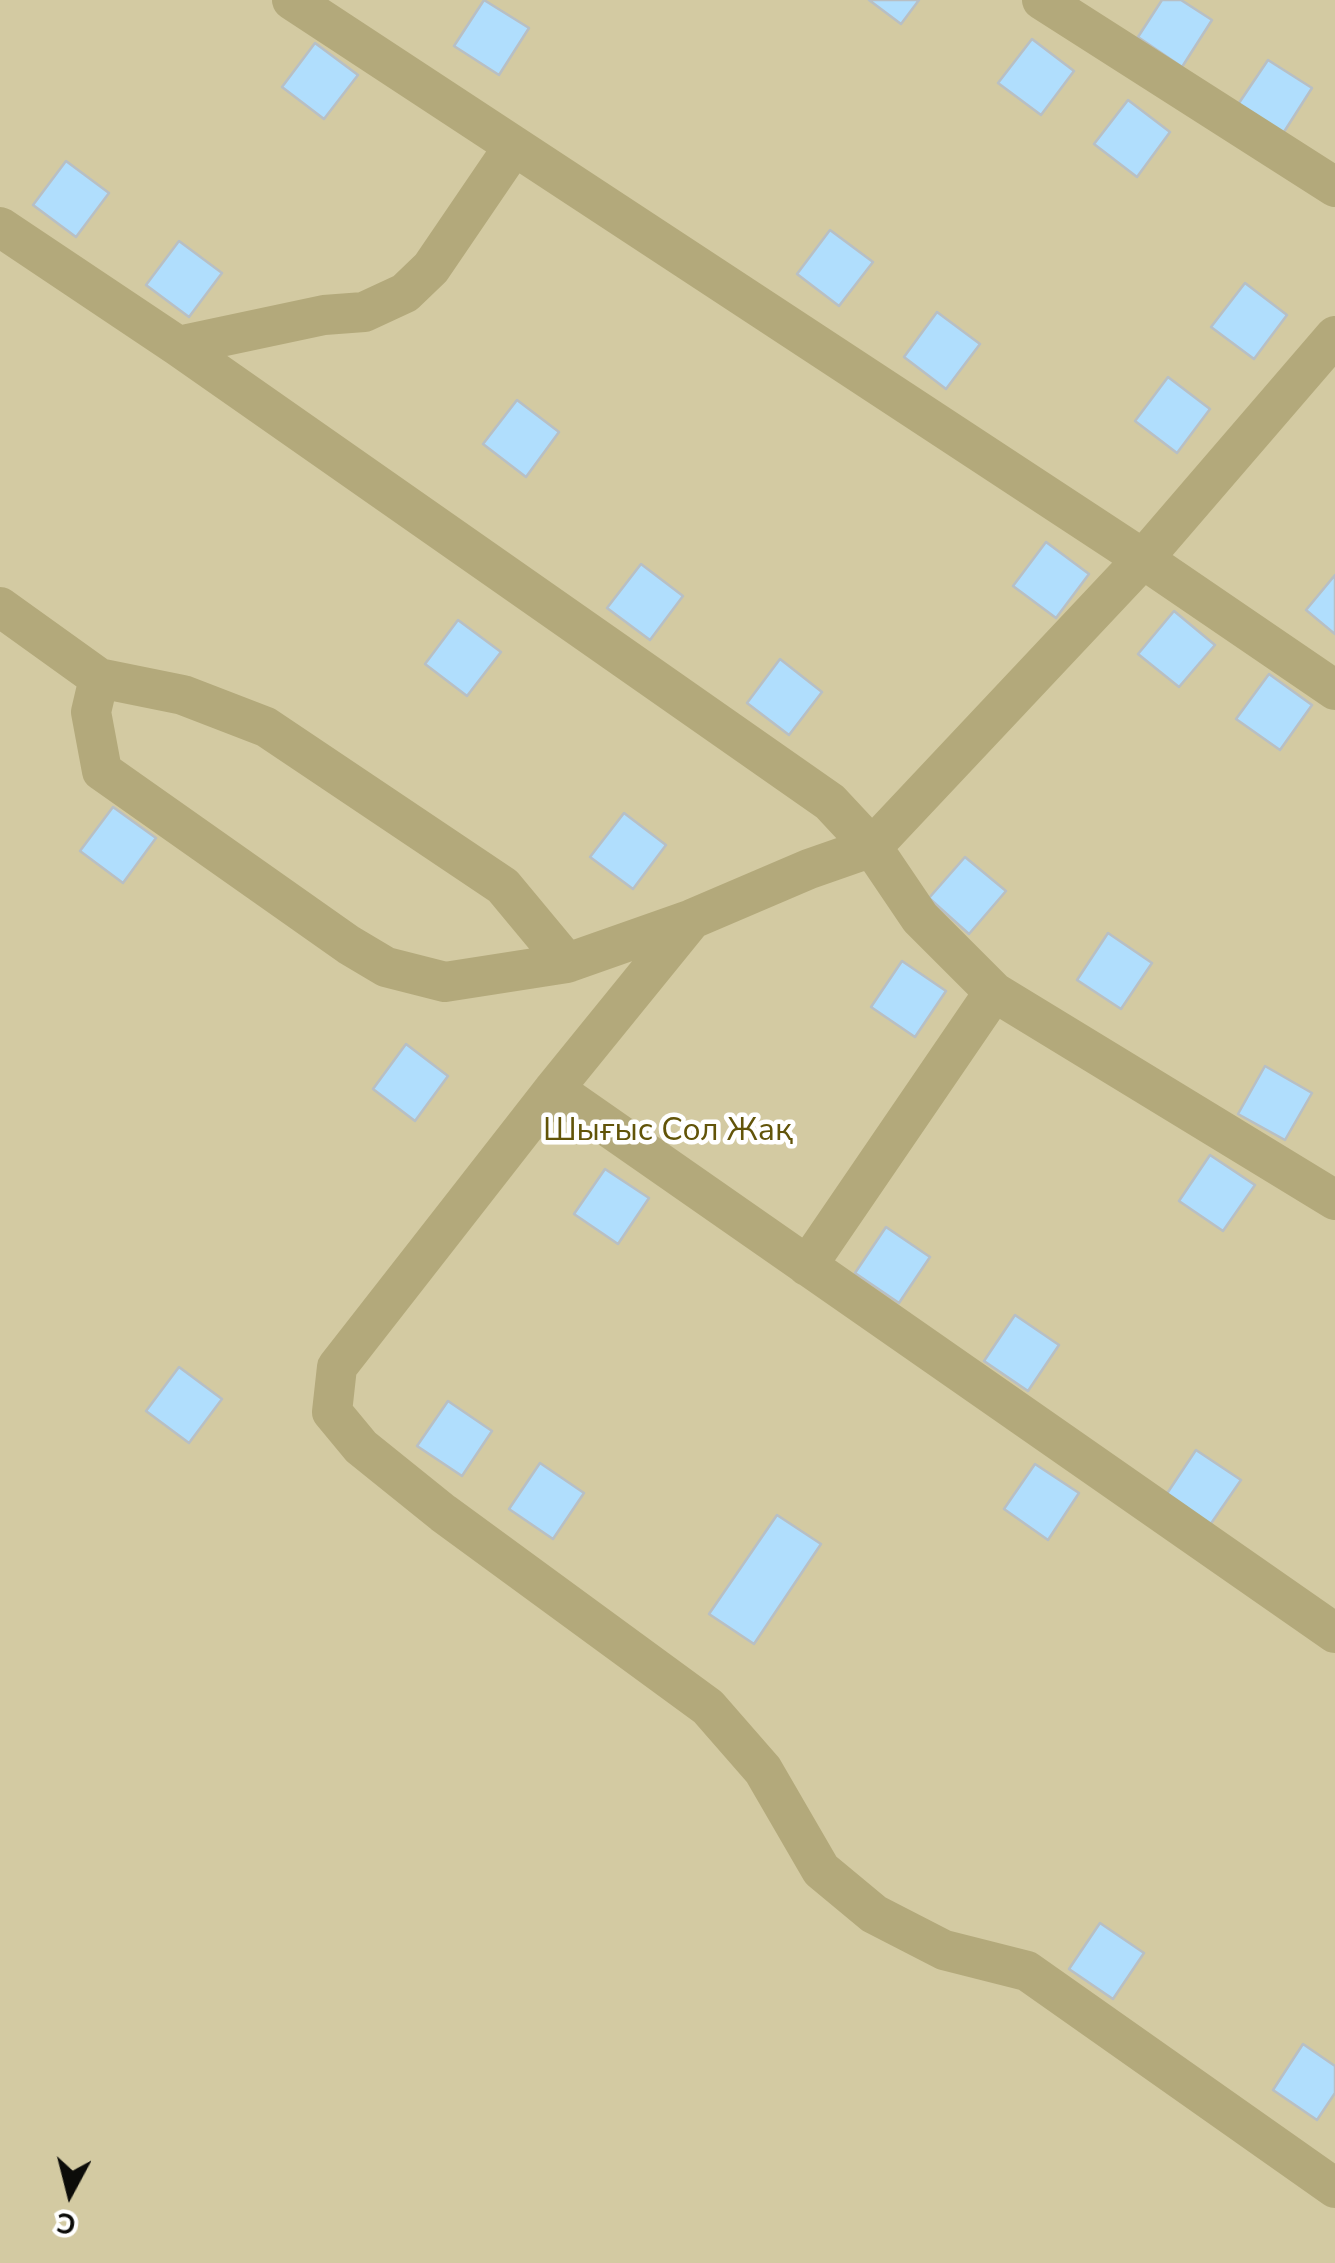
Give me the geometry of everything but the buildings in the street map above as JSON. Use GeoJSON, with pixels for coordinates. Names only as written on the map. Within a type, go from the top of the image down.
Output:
{"type":"FeatureCollection","features":[{"type":"Feature","properties":{"kind":"street"},"geometry":{"type":"LineString","coordinates":[[292,0],[1335,690]]}},
{"type":"Feature","properties":{"kind":"street"},"geometry":{"type":"LineString","coordinates":[[1042,0],[1335,187]]}},
{"type":"Feature","properties":{"kind":"street"},"geometry":{"type":"LineString","coordinates":[[178,346],[324,315],[364,312],[405,293],[430,268],[514,146]]}},
{"type":"Feature","properties":{"kind":"street"},"geometry":{"type":"LineString","coordinates":[[0,227],[178,346],[830,802],[872,848],[920,918],[994,992],[1335,1200]]}},
{"type":"Feature","properties":{"kind":"street"},"geometry":{"type":"LineString","coordinates":[[99,678],[92,712],[102,770],[349,945],[386,967],[446,982],[567,963],[692,919],[810,868],[872,848],[1142,559],[1335,336]]}},
{"type":"Feature","properties":{"kind":"street"},"geometry":{"type":"LineString","coordinates":[[0,607],[99,678],[184,694],[266,727],[503,886],[567,963]]}},
{"type":"Feature","properties":{"kind":"street"},"geometry":{"type":"LineString","coordinates":[[692,919],[337,1368],[332,1412],[362,1447],[443,1513],[708,1707],[763,1770],[821,1870],[874,1914],[944,1950],[1027,1971],[1335,2188]]}},
{"type":"Feature","properties":{"kind":"street"},"geometry":{"type":"LineString","coordinates":[[807,1266],[994,992]]}},
{"type":"Feature","properties":{"kind":"street"},"geometry":{"type":"LineString","coordinates":[[554,1089],[1335,1633]]}},
{"type":"Feature","properties":{"kind":"green space","name":"Шығыс Сол Жақ"},"geometry":{"type":"Polygon","coordinates":[[[0,0],[1335,0],[1335,2263],[0,2263],[0,0]]]}}]}
